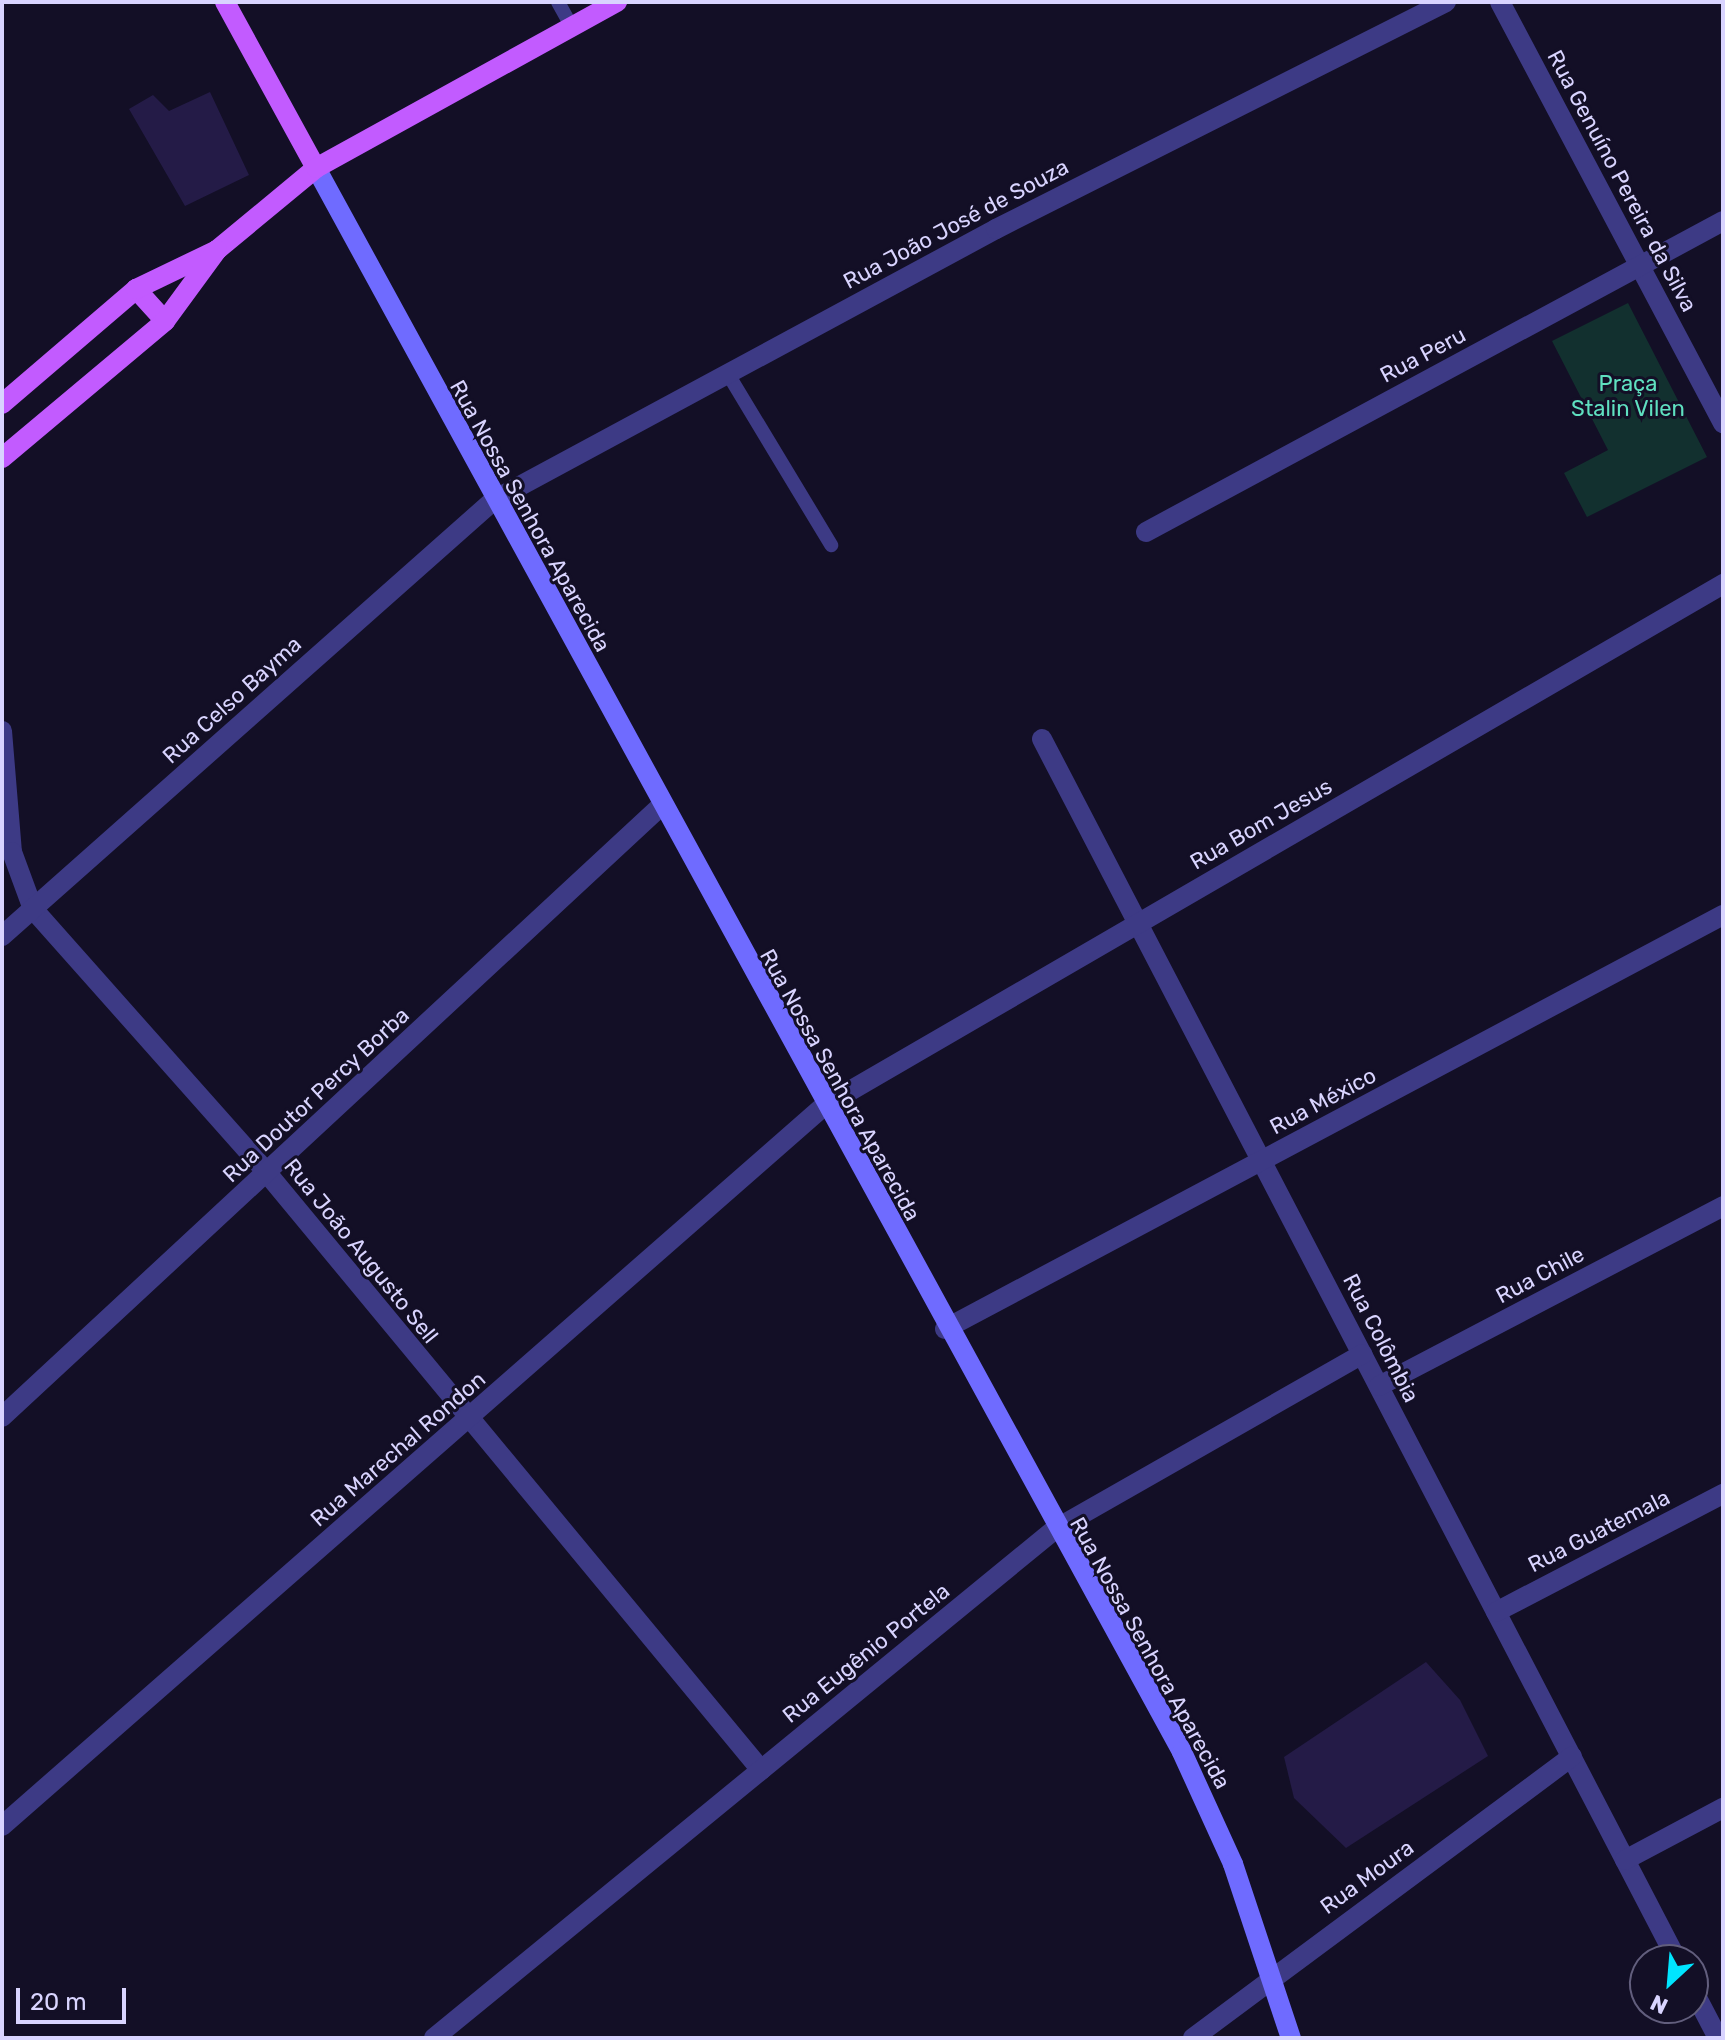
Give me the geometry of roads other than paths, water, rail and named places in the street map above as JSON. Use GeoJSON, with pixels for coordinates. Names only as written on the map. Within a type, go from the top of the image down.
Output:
{"type":"FeatureCollection","features":[{"type":"Feature","properties":{"kind":"main road"},"geometry":{"type":"LineString","coordinates":[[225,2],[316,168]]}},
{"type":"Feature","properties":{"kind":"main road"},"geometry":{"type":"LineString","coordinates":[[2,404],[136,289],[217,250],[316,168],[617,2]]}},
{"type":"Feature","properties":{"kind":"main road","name":"Rua Nossa Senhora Aparecida"},"geometry":{"type":"LineString","coordinates":[[316,168],[1054,1530],[1207,1803],[1291,2038]]}},
{"type":"Feature","properties":{"kind":"main road"},"geometry":{"type":"LineString","coordinates":[[2,458],[165,321],[217,250]]}},
{"type":"Feature","properties":{"kind":"main road"},"geometry":{"type":"LineString","coordinates":[[136,289],[165,321]]}},
{"type":"Feature","properties":{"kind":"street","name":"Rua João José de Souza"},"geometry":{"type":"LineString","coordinates":[[494,500],[996,229],[1446,2]]}},
{"type":"Feature","properties":{"kind":"street","name":"Rua Genuíno Pereira da Silva"},"geometry":{"type":"LineString","coordinates":[[1500,2],[1723,424]]}},
{"type":"Feature","properties":{"kind":"street","name":"Rua Peru"},"geometry":{"type":"LineString","coordinates":[[1146,532],[1723,221]]}},
{"type":"Feature","properties":{"kind":"street","name":"Rua Celso Bayma"},"geometry":{"type":"LineString","coordinates":[[2,936],[494,500]]}},
{"type":"Feature","properties":{"kind":"street","name":"Rua Bom Jesus"},"geometry":{"type":"LineString","coordinates":[[824,1106],[1723,584]]}},
{"type":"Feature","properties":{"kind":"street","name":"Rua João Augusto Sell"},"geometry":{"type":"LineString","coordinates":[[2,731],[12,852],[33,909],[267,1173],[761,1770]]}},
{"type":"Feature","properties":{"kind":"street","name":"Rua Colômbia"},"geometry":{"type":"LineString","coordinates":[[1042,739],[1669,1944]]}},
{"type":"Feature","properties":{"kind":"street","name":"Rua Doutor Percy Borba"},"geometry":{"type":"LineString","coordinates":[[2,1417],[661,806]]}},
{"type":"Feature","properties":{"kind":"street","name":"Rua México"},"geometry":{"type":"LineString","coordinates":[[945,1329],[1723,915]]}},
{"type":"Feature","properties":{"kind":"street","name":"Rua Marechal Rondon"},"geometry":{"type":"LineString","coordinates":[[2,1826],[824,1106]]}},
{"type":"Feature","properties":{"kind":"street","name":"Rua Chile"},"geometry":{"type":"LineString","coordinates":[[1379,1386],[1723,1206]]}},
{"type":"Feature","properties":{"kind":"street","name":"Rua Eugênio Portela"},"geometry":{"type":"LineString","coordinates":[[434,2038],[1054,1530],[1362,1354]]}},
{"type":"Feature","properties":{"kind":"street","name":"Rua Guatemala"},"geometry":{"type":"LineString","coordinates":[[1496,1612],[1723,1494]]}},
{"type":"Feature","properties":{"kind":"street","name":"Rua Moura"},"geometry":{"type":"LineString","coordinates":[[1193,2038],[1270,1976],[1572,1757]]}},
{"type":"Feature","properties":{"kind":"street"},"geometry":{"type":"LineString","coordinates":[[1625,1860],[1723,1808]]}},
{"type":"Feature","properties":{"kind":"lane"},"geometry":{"type":"LineString","coordinates":[[558,2],[572,27]]}},
{"type":"Feature","properties":{"kind":"lane"},"geometry":{"type":"LineString","coordinates":[[728,374],[831,545]]}},
{"type":"Feature","properties":{"kind":"park label","name":"Praça Stalin Vilen"},"geometry":{"type":"Point","coordinates":[1628,396]}}]}
